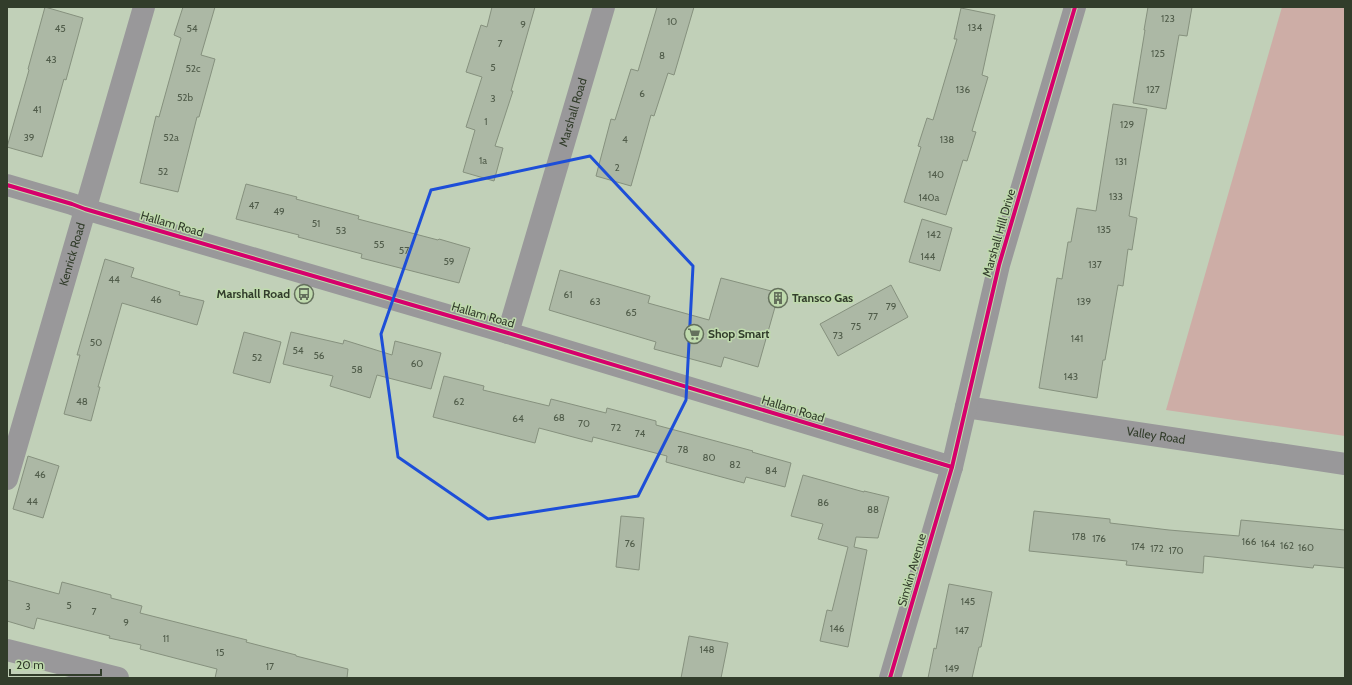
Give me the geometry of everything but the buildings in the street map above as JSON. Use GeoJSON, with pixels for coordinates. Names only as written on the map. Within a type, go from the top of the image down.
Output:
{"type":"FeatureCollection","features":[{"type":"Feature","properties":{"kind":"street","name":"Kenrick Road"},"geometry":{"type":"LineString","coordinates":[[7,479],[144,7]]}},
{"type":"Feature","properties":{"kind":"street","name":"Marshall Road"},"geometry":{"type":"LineString","coordinates":[[508,333],[604,7]]}},
{"type":"Feature","properties":{"kind":"street","name":"Marshall Hill Drive"},"geometry":{"type":"LineString","coordinates":[[952,467],[999,265],[1075,7]]}},
{"type":"Feature","properties":{"kind":"street","name":"Hallam Road"},"geometry":{"type":"LineString","coordinates":[[7,185],[508,333],[952,467]]}},
{"type":"Feature","properties":{"kind":"street","name":"Valley Road"},"geometry":{"type":"LineString","coordinates":[[966,407],[1345,464]]}},
{"type":"Feature","properties":{"kind":"street","name":"Simkin Avenue"},"geometry":{"type":"LineString","coordinates":[[890,678],[952,467]]}},
{"type":"Feature","properties":{"kind":"street"},"geometry":{"type":"LineString","coordinates":[[7,650],[118,678]]}},
{"type":"Feature","properties":{"kind":"highlighted area"},"geometry":{"type":"Polygon","coordinates":[[[590,156],[693,266],[686,400],[638,496],[488,519],[398,457],[381,334],[431,190],[590,156]]]}},
{"type":"Feature","properties":{"kind":"shaded area"},"geometry":{"type":"Polygon","coordinates":[[[1282,7],[1345,7],[1345,436],[1166,410],[1282,7]]]}},
{"type":"Feature","properties":{"kind":"cycle path"},"geometry":{"type":"LineString","coordinates":[[890,678],[952,467],[999,265],[1075,7]]}},
{"type":"Feature","properties":{"kind":"cycle path"},"geometry":{"type":"LineString","coordinates":[[7,185],[508,333],[952,467]]}},
{"type":"Feature","properties":{"kind":"place","name":"Marshall Road"},"geometry":{"type":"Point","coordinates":[304,294]}},
{"type":"Feature","properties":{"kind":"place","name":"Transco Gas"},"geometry":{"type":"Point","coordinates":[778,298]}},
{"type":"Feature","properties":{"kind":"place","name":"Shop Smart"},"geometry":{"type":"Point","coordinates":[694,334]}}]}
